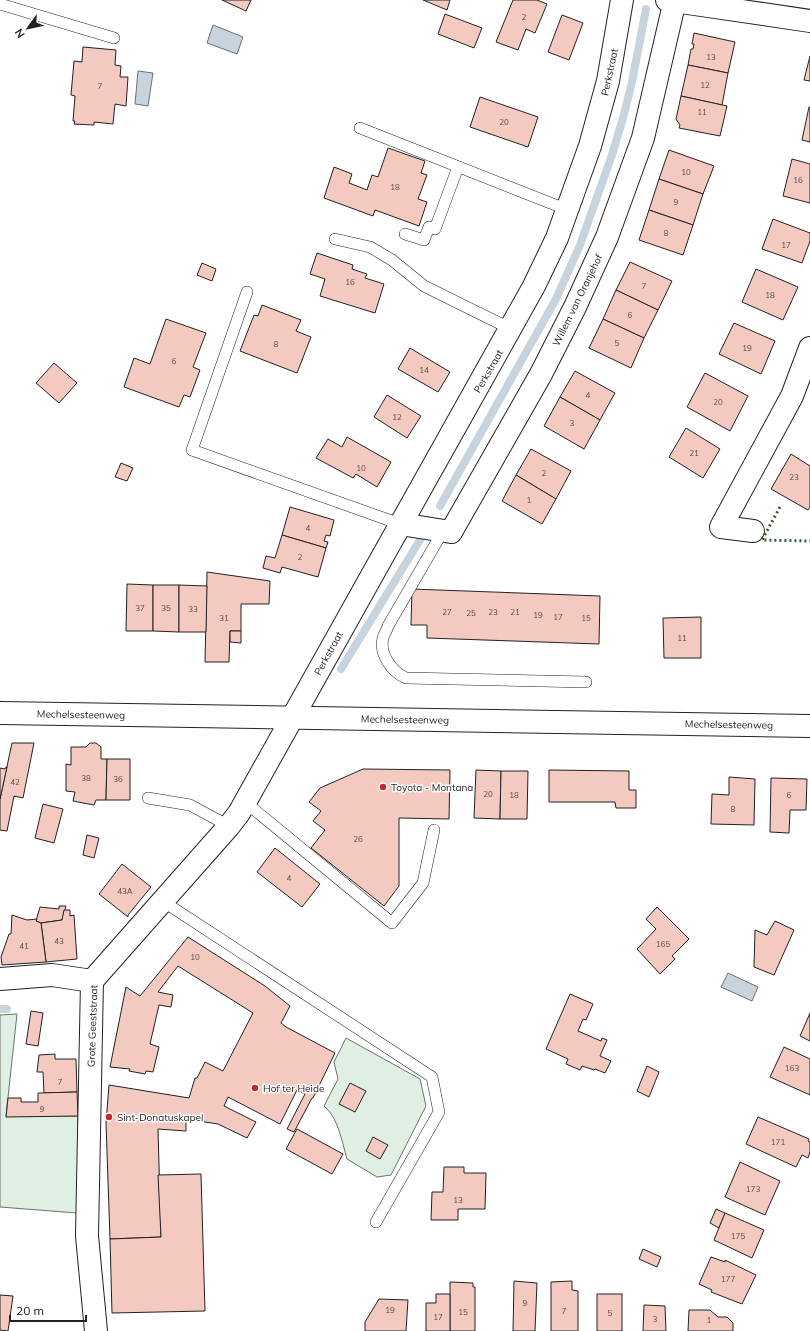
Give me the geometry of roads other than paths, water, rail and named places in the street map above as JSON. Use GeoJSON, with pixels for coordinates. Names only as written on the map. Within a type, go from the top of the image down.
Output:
{"type":"FeatureCollection","features":[{"type":"Feature","properties":{"kind":"street","name":"Perkstraat"},"geometry":{"type":"LineString","coordinates":[[293,717],[400,524],[512,329],[534,286],[568,210],[590,146],[608,81],[622,0]]}},
{"type":"Feature","properties":{"kind":"street","name":"Willem van Oranjehof"},"geometry":{"type":"LineString","coordinates":[[443,531],[451,532],[541,374],[575,307],[607,237],[643,138],[672,0],[810,21]]}},
{"type":"Feature","properties":{"kind":"street"},"geometry":{"type":"LineString","coordinates":[[753,531],[721,527],[792,396],[810,348]]}},
{"type":"Feature","properties":{"kind":"street"},"geometry":{"type":"LineString","coordinates":[[400,524],[443,531]]}},
{"type":"Feature","properties":{"kind":"street","name":"Mechelsesteenweg"},"geometry":{"type":"LineString","coordinates":[[0,713],[810,726]]}},
{"type":"Feature","properties":{"kind":"street","name":"Grote Geeststraat"},"geometry":{"type":"LineString","coordinates":[[96,1331],[87,1236],[92,981],[164,902],[230,826],[293,717]]}},
{"type":"Feature","properties":{"kind":"street"},"geometry":{"type":"LineString","coordinates":[[0,979],[52,975],[92,981]]}},
{"type":"Feature","properties":{"kind":"lane"},"geometry":{"type":"LineString","coordinates":[[0,4],[114,38]]}},
{"type":"Feature","properties":{"kind":"lane"},"geometry":{"type":"LineString","coordinates":[[360,128],[568,210]]}},
{"type":"Feature","properties":{"kind":"lane"},"geometry":{"type":"LineString","coordinates":[[405,234],[424,240],[429,227],[435,229],[458,167]]}},
{"type":"Feature","properties":{"kind":"lane"},"geometry":{"type":"LineString","coordinates":[[335,239],[370,247],[392,260],[424,286],[512,329]]}},
{"type":"Feature","properties":{"kind":"lane"},"geometry":{"type":"LineString","coordinates":[[247,292],[192,450],[400,524]]}},
{"type":"Feature","properties":{"kind":"lane"},"geometry":{"type":"LineString","coordinates":[[443,531],[388,626],[383,639],[382,648],[386,658],[395,671],[406,678],[586,682]]}},
{"type":"Feature","properties":{"kind":"lane"},"geometry":{"type":"LineString","coordinates":[[148,798],[190,805],[230,826]]}},
{"type":"Feature","properties":{"kind":"lane"},"geometry":{"type":"LineString","coordinates":[[245,802],[392,923],[423,883],[434,830]]}},
{"type":"Feature","properties":{"kind":"lane"},"geometry":{"type":"LineString","coordinates":[[164,902],[432,1077],[439,1112],[376,1222]]}},
{"type":"Feature","properties":{"kind":"waterway"},"geometry":{"type":"LineString","coordinates":[[440,506],[556,299],[580,245],[612,155],[623,118],[632,82],[646,9]]}},
{"type":"Feature","properties":{"kind":"waterway"},"geometry":{"type":"LineString","coordinates":[[341,669],[420,540]]}},
{"type":"Feature","properties":{"kind":"waterway"},"geometry":{"type":"LineString","coordinates":[[0,1009],[7,1009]]}},
{"type":"Feature","properties":{"kind":"place","name":"Toyota - Montana"},"geometry":{"type":"Point","coordinates":[383,787]}},
{"type":"Feature","properties":{"kind":"place","name":"Hof ter Heide"},"geometry":{"type":"Point","coordinates":[255,1088]}},
{"type":"Feature","properties":{"kind":"place","name":"Sint-Donatuskapel"},"geometry":{"type":"Point","coordinates":[109,1117]}}]}
